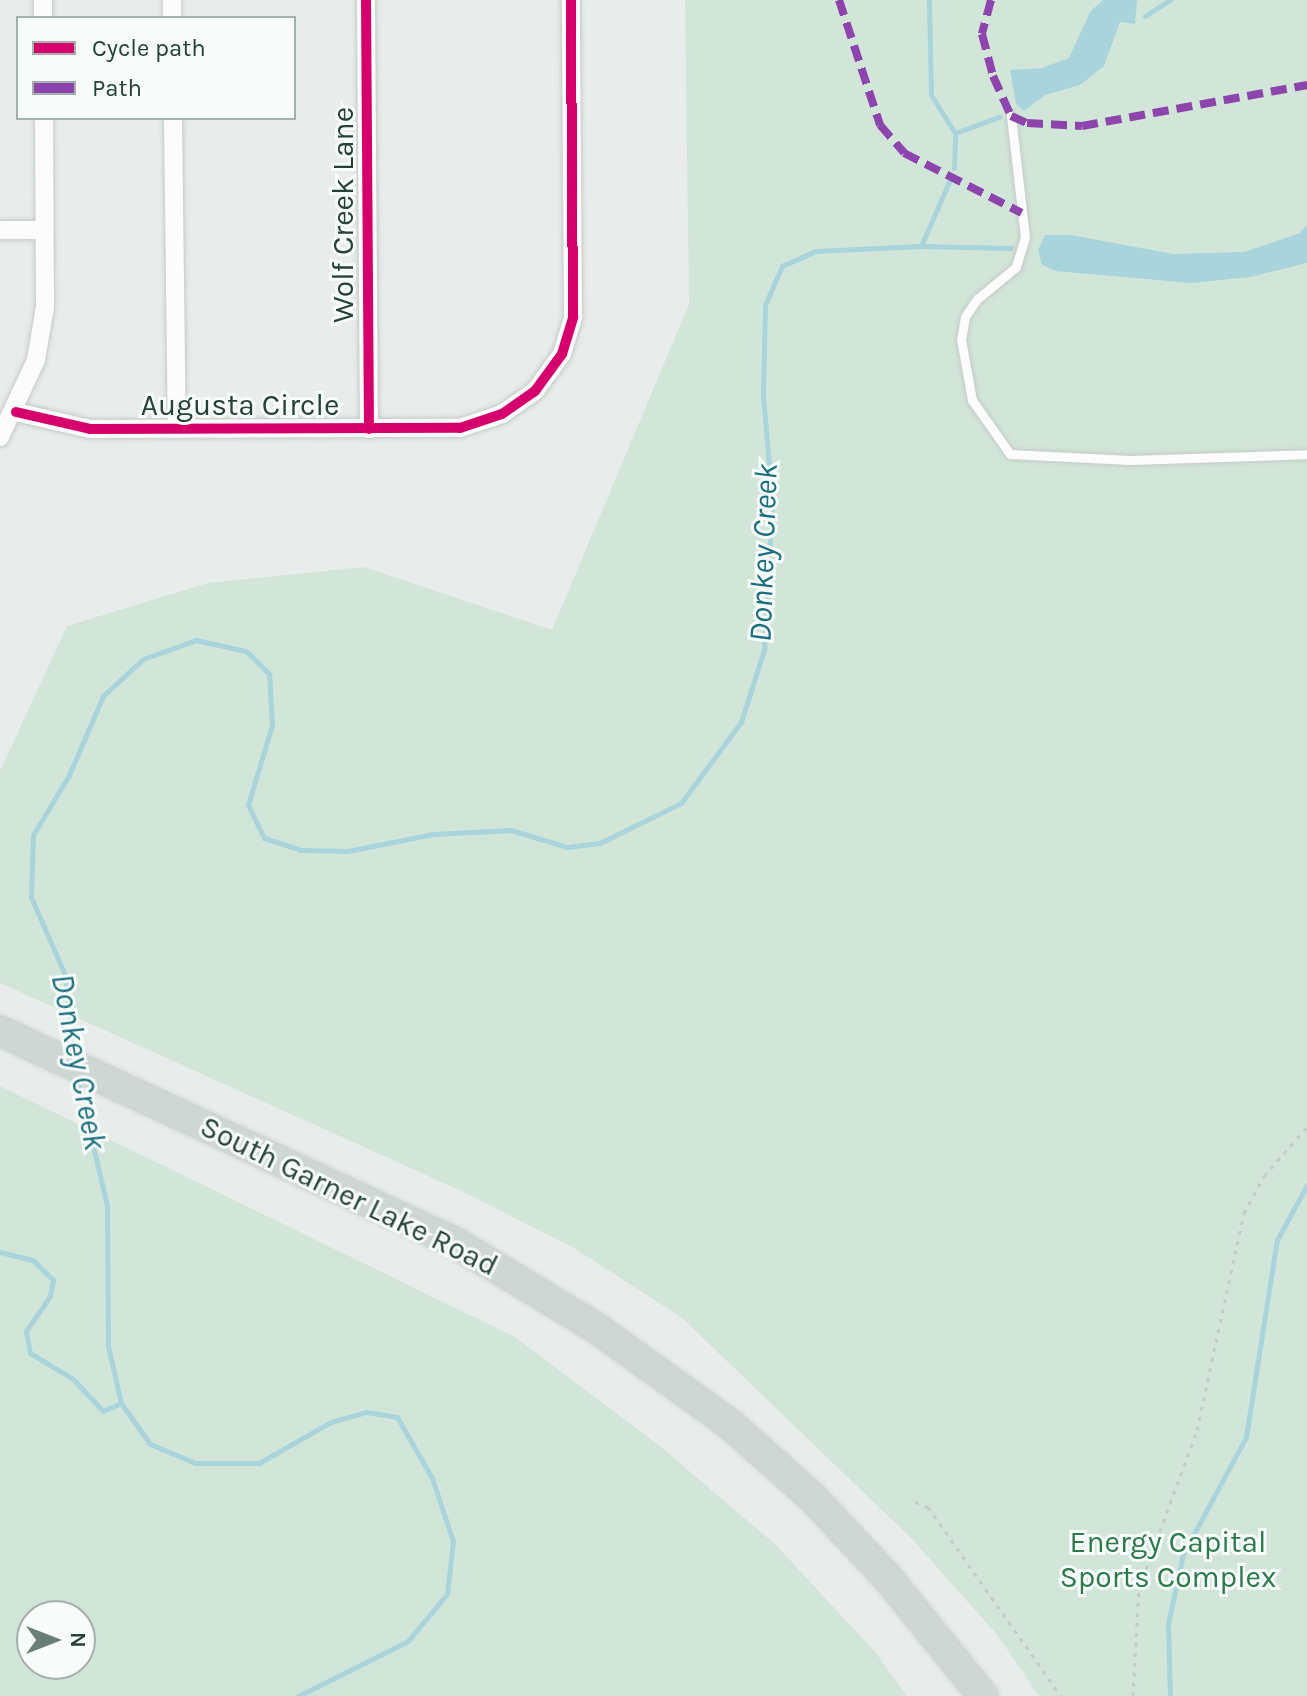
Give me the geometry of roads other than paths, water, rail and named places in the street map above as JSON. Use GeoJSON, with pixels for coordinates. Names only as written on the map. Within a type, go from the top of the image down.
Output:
{"type":"FeatureCollection","features":[{"type":"Feature","properties":{"kind":"main road","name":"South Garner Lake Road"},"geometry":{"type":"LineString","coordinates":[[11,1036],[142,1094],[456,1243],[598,1329],[731,1425],[813,1498],[887,1577],[983,1696]]}},
{"type":"Feature","properties":{"kind":"street","name":"Wolf Creek Lane"},"geometry":{"type":"LineString","coordinates":[[366,0],[369,429]]}},
{"type":"Feature","properties":{"kind":"street","name":"Augusta Circle"},"geometry":{"type":"LineString","coordinates":[[16,412],[90,429],[460,428],[502,414],[535,391],[562,354],[573,317],[571,0]]}},
{"type":"Feature","properties":{"kind":"street"},"geometry":{"type":"LineString","coordinates":[[0,437],[16,412],[36,360],[45,307],[44,120]]}},
{"type":"Feature","properties":{"kind":"street"},"geometry":{"type":"LineString","coordinates":[[173,120],[177,429]]}},
{"type":"Feature","properties":{"kind":"street"},"geometry":{"type":"LineString","coordinates":[[0,230],[44,230]]}},
{"type":"Feature","properties":{"kind":"lane"},"geometry":{"type":"LineString","coordinates":[[1011,116],[1025,237],[1016,267],[977,299],[965,317],[961,339],[972,400],[1010,454],[1130,460],[1307,454]]}},
{"type":"Feature","properties":{"kind":"water"},"geometry":{"type":"Polygon","coordinates":[[[1103,0],[1137,0],[1135,24],[1120,22],[1104,66],[1080,85],[1045,95],[1024,111],[1016,104],[1010,70],[1042,68],[1069,58],[1090,12],[1103,0]]]}},
{"type":"Feature","properties":{"kind":"water"},"geometry":{"type":"Polygon","coordinates":[[[1307,225],[1307,263],[1250,277],[1191,283],[1056,271],[1042,265],[1038,250],[1045,235],[1071,235],[1173,254],[1244,252],[1300,233],[1307,225]]]}},
{"type":"Feature","properties":{"kind":"waterway","name":"Donkey Creek"},"geometry":{"type":"LineString","coordinates":[[929,0],[931,95],[955,133],[999,117]]}},
{"type":"Feature","properties":{"kind":"waterway","name":"Donkey Creek"},"geometry":{"type":"LineString","coordinates":[[1145,16],[1170,0]]}},
{"type":"Feature","properties":{"kind":"waterway","name":"Donkey Creek"},"geometry":{"type":"LineString","coordinates":[[954,168],[955,133]]}},
{"type":"Feature","properties":{"kind":"waterway","name":"Donkey Creek"},"geometry":{"type":"LineString","coordinates":[[74,1056],[65,975],[31,897],[33,835],[69,775],[103,696],[143,659],[196,640],[246,651],[269,674],[272,725],[248,805],[264,838],[300,850],[348,851],[433,834],[511,830],[567,847],[600,843],[681,803],[741,722],[764,650],[772,500],[763,394],[765,305],[782,266],[815,251],[921,246],[949,182]]}},
{"type":"Feature","properties":{"kind":"waterway","name":"Donkey Creek"},"geometry":{"type":"LineString","coordinates":[[921,246],[1011,248]]}},
{"type":"Feature","properties":{"kind":"waterway","name":"Donkey Creek"},"geometry":{"type":"LineString","coordinates":[[77,1077],[107,1206],[108,1346],[121,1403],[150,1444],[195,1463],[259,1463],[331,1422],[366,1412],[397,1417],[432,1478],[453,1541],[447,1594],[408,1641],[298,1696]]}},
{"type":"Feature","properties":{"kind":"waterway"},"geometry":{"type":"LineString","coordinates":[[1170,1696],[1168,1624],[1183,1554],[1246,1437],[1277,1240],[1307,1185]]}},
{"type":"Feature","properties":{"kind":"waterway"},"geometry":{"type":"LineString","coordinates":[[0,1252],[33,1260],[53,1280],[50,1296],[26,1331],[30,1353],[73,1379],[103,1411],[121,1403]]}},
{"type":"Feature","properties":{"kind":"park label","name":"Energy Capital Sports Complex"},"geometry":{"type":"Point","coordinates":[1168,1559]}}]}
